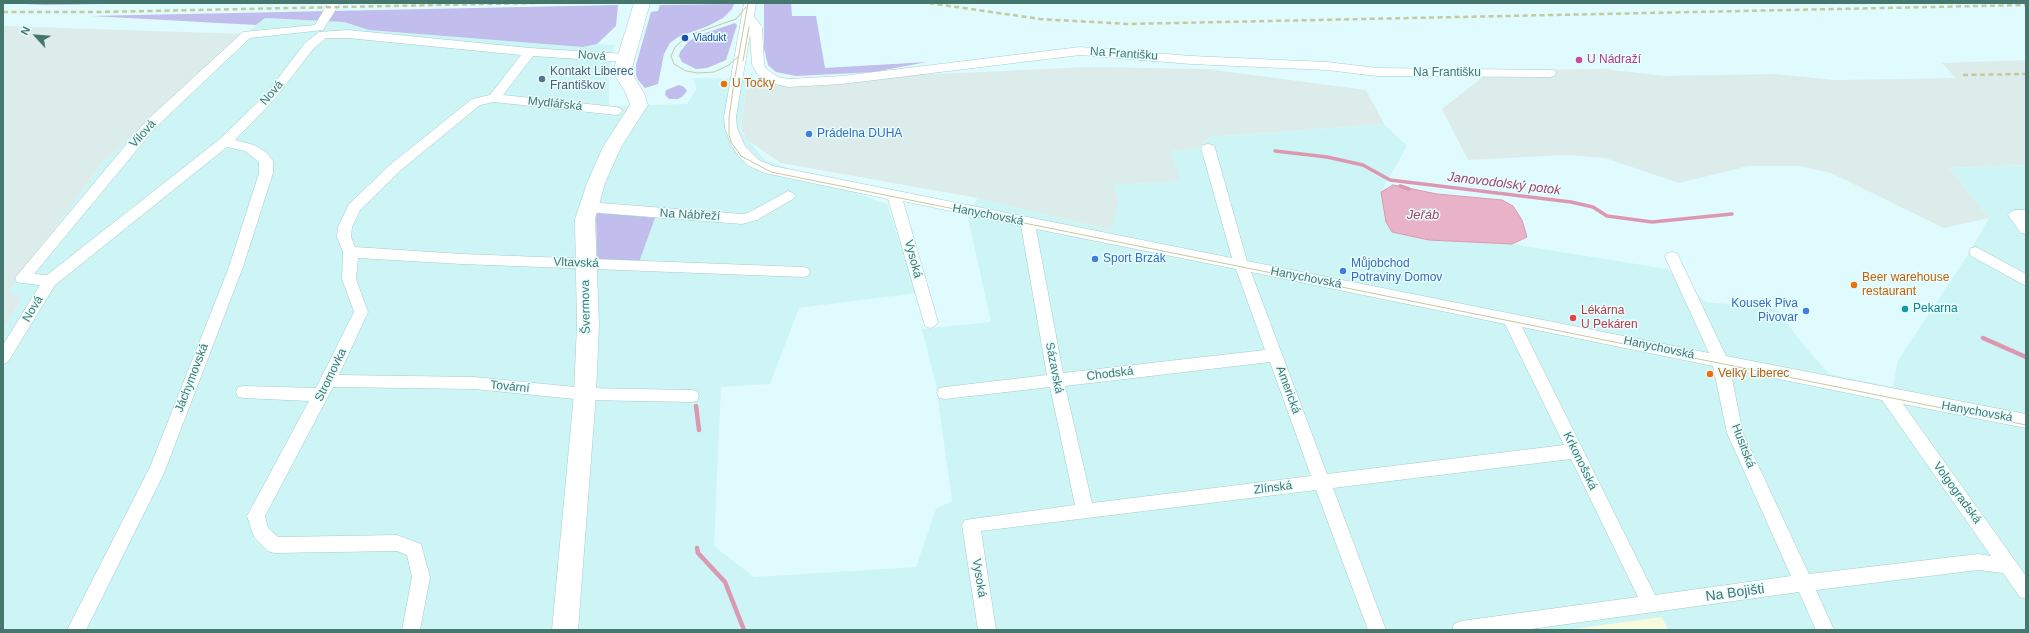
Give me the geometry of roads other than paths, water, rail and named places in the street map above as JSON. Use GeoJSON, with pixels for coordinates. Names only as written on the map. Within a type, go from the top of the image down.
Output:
{"type":"FeatureCollection","features":[{"type":"Feature","properties":{"kind":"street"},"geometry":{"type":"LineString","coordinates":[[321,31],[334,3]]}},
{"type":"Feature","properties":{"kind":"street","name":"Švermova"},"geometry":{"type":"LineString","coordinates":[[565,630],[585,394],[588,326],[584,233],[587,207],[612,147],[639,105],[635,93],[625,77],[623,68],[642,3]]}},
{"type":"Feature","properties":{"kind":"street","name":"Hanychovská"},"geometry":{"type":"LineString","coordinates":[[750,3],[730,117],[733,134],[745,155],[754,163],[770,170],[1888,395],[2026,420]]}},
{"type":"Feature","properties":{"kind":"street","name":"Na Františku"},"geometry":{"type":"LineString","coordinates":[[747,17],[756,27],[758,64],[761,71],[774,80],[788,83],[842,80],[1080,51],[1191,60],[1327,66],[1376,72],[1550,73]]}},
{"type":"Feature","properties":{"kind":"street","name":"Nová"},"geometry":{"type":"LineString","coordinates":[[3,358],[50,281],[225,142],[270,97],[321,31],[530,52],[625,58]]}},
{"type":"Feature","properties":{"kind":"street","name":"Vilová"},"geometry":{"type":"LineString","coordinates":[[50,281],[22,278],[150,125],[247,35],[321,31]]}},
{"type":"Feature","properties":{"kind":"street"},"geometry":{"type":"LineString","coordinates":[[494,98],[530,52]]}},
{"type":"Feature","properties":{"kind":"street","name":"Mydlářská"},"geometry":{"type":"LineString","coordinates":[[494,98],[616,111]]}},
{"type":"Feature","properties":{"kind":"street","name":"Stromovka"},"geometry":{"type":"LineString","coordinates":[[411,630],[421,577],[416,550],[397,542],[274,545],[260,532],[256,516],[325,388],[361,312],[348,279],[351,263],[350,252],[344,237],[344,227],[354,207],[396,167],[476,102],[494,98]]}},
{"type":"Feature","properties":{"kind":"street","name":"Jáchymovská"},"geometry":{"type":"LineString","coordinates":[[76,630],[158,468],[236,267],[266,173],[266,161],[261,155],[249,148],[225,142]]}},
{"type":"Feature","properties":{"kind":"street","name":"Americká"},"geometry":{"type":"LineString","coordinates":[[1208,148],[1242,266],[1377,630]]}},
{"type":"Feature","properties":{"kind":"street","name":"Na Nábřeží"},"geometry":{"type":"LineString","coordinates":[[587,207],[742,219],[752,217],[788,196]]}},
{"type":"Feature","properties":{"kind":"street","name":"Vysoká"},"geometry":{"type":"LineString","coordinates":[[894,196],[909,243],[930,322]]}},
{"type":"Feature","properties":{"kind":"street"},"geometry":{"type":"LineString","coordinates":[[2026,215],[2015,215],[2026,228]]}},
{"type":"Feature","properties":{"kind":"street","name":"Sázavská"},"geometry":{"type":"LineString","coordinates":[[1028,223],[1056,380],[1085,512]]}},
{"type":"Feature","properties":{"kind":"street","name":"Vltavská"},"geometry":{"type":"LineString","coordinates":[[350,252],[462,260],[803,272]]}},
{"type":"Feature","properties":{"kind":"street"},"geometry":{"type":"LineString","coordinates":[[1976,252],[2026,280]]}},
{"type":"Feature","properties":{"kind":"street","name":"Husitská"},"geometry":{"type":"LineString","coordinates":[[1672,257],[1720,361],[1735,433],[1825,630]]}},
{"type":"Feature","properties":{"kind":"street","name":"Krkonošská"},"geometry":{"type":"LineString","coordinates":[[1510,318],[1651,605]]}},
{"type":"Feature","properties":{"kind":"street","name":"Chodská"},"geometry":{"type":"LineString","coordinates":[[945,393],[1276,355]]}},
{"type":"Feature","properties":{"kind":"street","name":"Tovární"},"geometry":{"type":"LineString","coordinates":[[244,392],[474,383],[585,394],[691,396]]}},
{"type":"Feature","properties":{"kind":"street","name":"Volgogradská"},"geometry":{"type":"LineString","coordinates":[[1888,395],[2026,591]]}},
{"type":"Feature","properties":{"kind":"street","name":"Zlínská"},"geometry":{"type":"LineString","coordinates":[[971,525],[1575,451]]}},
{"type":"Feature","properties":{"kind":"street","name":"Vysoká"},"geometry":{"type":"LineString","coordinates":[[971,525],[987,630]]}},
{"type":"Feature","properties":{"kind":"street","name":"Na Bojišti"},"geometry":{"type":"LineString","coordinates":[[1461,630],[1978,562],[2009,566]]}},
{"type":"Feature","properties":{"kind":"water","name":"Jeřáb"},"geometry":{"type":"Polygon","coordinates":[[[1393,185],[1437,194],[1502,200],[1513,206],[1522,220],[1527,237],[1512,244],[1429,240],[1392,232],[1386,222],[1381,192],[1393,185]]]}},
{"type":"Feature","properties":{"kind":"waterway","name":"Janovodolský potok"},"geometry":{"type":"LineString","coordinates":[[1275,151],[1327,157],[1363,165],[1390,180],[1571,202],[1593,207],[1607,216],[1652,222],[1732,214]]}},
{"type":"Feature","properties":{"kind":"waterway"},"geometry":{"type":"LineString","coordinates":[[1400,186],[1409,189]]}},
{"type":"Feature","properties":{"kind":"waterway","name":"Janovodolský potok"},"geometry":{"type":"LineString","coordinates":[[1983,338],[2026,357]]}},
{"type":"Feature","properties":{"kind":"waterway"},"geometry":{"type":"LineString","coordinates":[[696,406],[699,430]]}},
{"type":"Feature","properties":{"kind":"waterway"},"geometry":{"type":"LineString","coordinates":[[697,548],[698,553],[725,582],[744,630]]}},
{"type":"Feature","properties":{"kind":"tram line"},"geometry":{"type":"LineString","coordinates":[[739,56],[748,3]]}},
{"type":"Feature","properties":{"kind":"tram line"},"geometry":{"type":"LineString","coordinates":[[693,34],[736,19],[746,7]]}},
{"type":"Feature","properties":{"kind":"tram line"},"geometry":{"type":"LineString","coordinates":[[743,61],[749,27]]}},
{"type":"Feature","properties":{"kind":"tram line"},"geometry":{"type":"LineString","coordinates":[[687,37],[675,47],[671,56],[674,64],[686,71],[698,73],[714,72],[729,65],[739,56]]}},
{"type":"Feature","properties":{"kind":"tram line"},"geometry":{"type":"LineString","coordinates":[[739,56],[729,118],[729,134],[731,142],[741,156],[771,172],[2026,425]]}},
{"type":"Feature","properties":{"kind":"railway"},"geometry":{"type":"LineString","coordinates":[[3,12],[98,12],[535,3]]}},
{"type":"Feature","properties":{"kind":"railway"},"geometry":{"type":"LineString","coordinates":[[929,3],[1040,19],[1127,24],[2026,5]]}},
{"type":"Feature","properties":{"kind":"railway"},"geometry":{"type":"LineString","coordinates":[[1963,75],[2026,74]]}},
{"type":"Feature","properties":{"kind":"place","name":"Viadukt"},"geometry":{"type":"Point","coordinates":[685,38]}},
{"type":"Feature","properties":{"kind":"place","name":"U Nádraží"},"geometry":{"type":"Point","coordinates":[1579,60]}},
{"type":"Feature","properties":{"kind":"place","name":"Kontakt Liberec Františkov"},"geometry":{"type":"Point","coordinates":[542,79]}},
{"type":"Feature","properties":{"kind":"place","name":"U Točky"},"geometry":{"type":"Point","coordinates":[724,84]}},
{"type":"Feature","properties":{"kind":"place","name":"Prádelna DUHA"},"geometry":{"type":"Point","coordinates":[809,134]}},
{"type":"Feature","properties":{"kind":"place","name":"Sport Brzák"},"geometry":{"type":"Point","coordinates":[1095,259]}},
{"type":"Feature","properties":{"kind":"place","name":"Můjobchod Potraviny Domov"},"geometry":{"type":"Point","coordinates":[1343,271]}},
{"type":"Feature","properties":{"kind":"place","name":"Beer warehouse restaurant"},"geometry":{"type":"Point","coordinates":[1854,285]}},
{"type":"Feature","properties":{"kind":"place","name":"Pekarna"},"geometry":{"type":"Point","coordinates":[1905,309]}},
{"type":"Feature","properties":{"kind":"place","name":"Kousek Piva Pivovar"},"geometry":{"type":"Point","coordinates":[1806,311]}},
{"type":"Feature","properties":{"kind":"place","name":"Lékárna U Pekáren"},"geometry":{"type":"Point","coordinates":[1573,318]}},
{"type":"Feature","properties":{"kind":"place","name":"Velký Liberec"},"geometry":{"type":"Point","coordinates":[1710,374]}}]}
